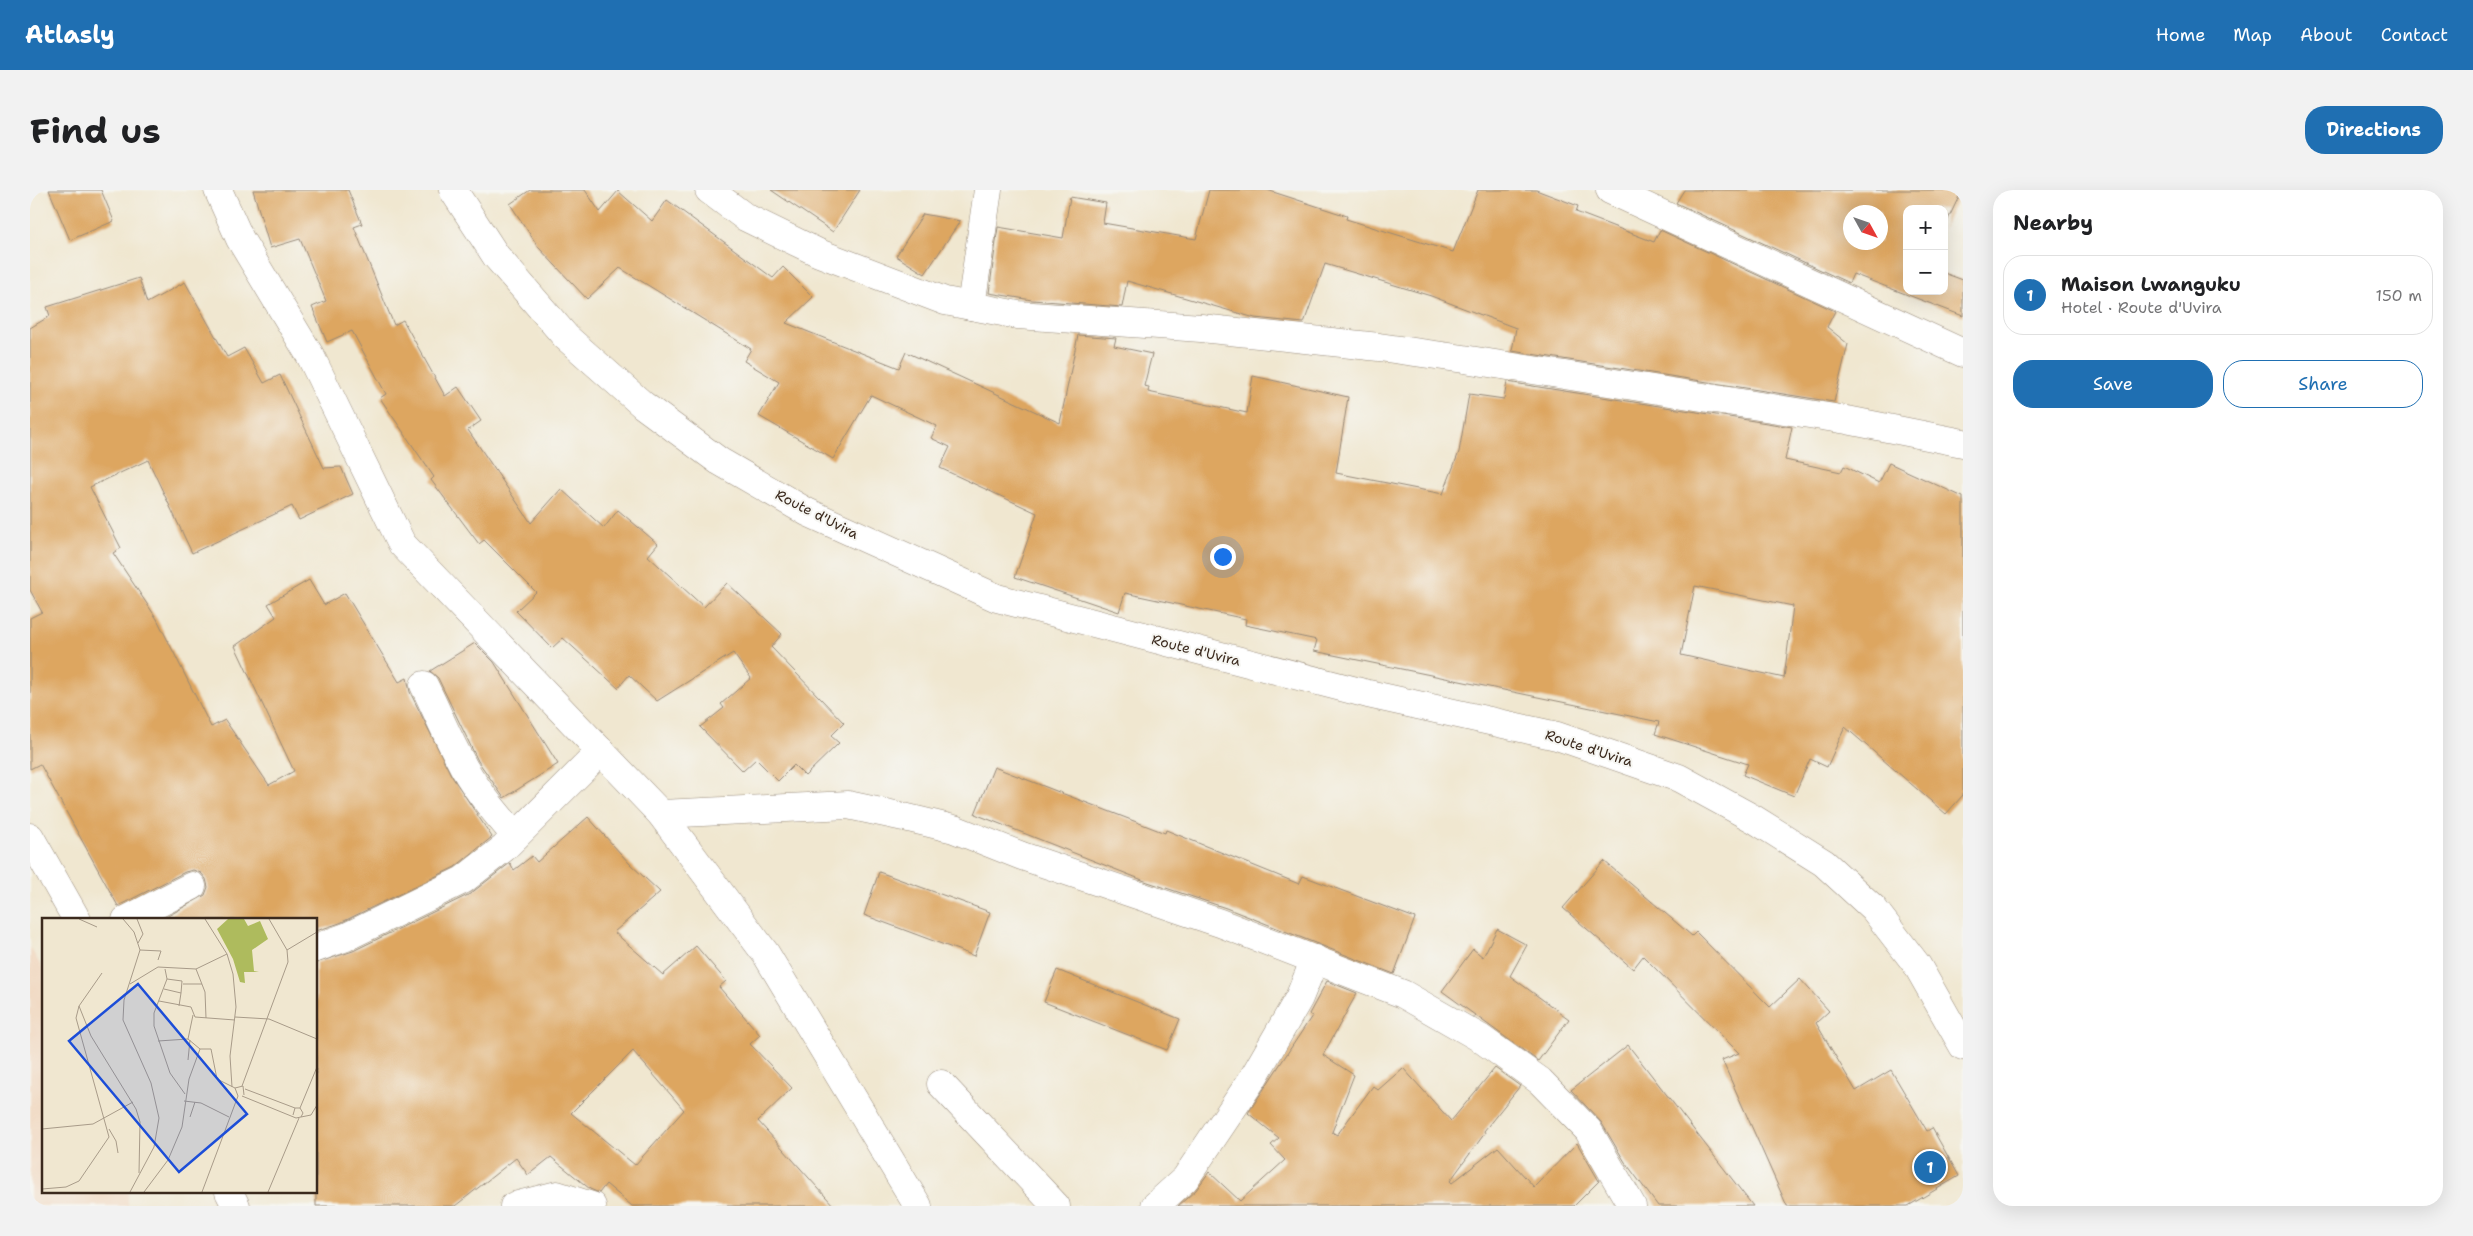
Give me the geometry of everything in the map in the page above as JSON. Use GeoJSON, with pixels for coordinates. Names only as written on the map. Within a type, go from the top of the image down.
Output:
{"type":"FeatureCollection","features":[{"type":"Feature","properties":{"kind":"street"},"geometry":{"type":"LineString","coordinates":[[218,190],[240,239],[311,357],[402,544],[661,814],[766,954],[918,1206]]}},
{"type":"Feature","properties":{"kind":"street","name":"Route d'Uvira"},"geometry":{"type":"LineString","coordinates":[[453,190],[496,256],[566,336],[643,405],[704,450],[807,512],[997,598],[1368,694],[1556,736],[1679,778],[1754,819],[1824,863],[1873,908],[1917,965],[1963,1046]]}},
{"type":"Feature","properties":{"kind":"street"},"geometry":{"type":"LineString","coordinates":[[709,190],[745,217],[819,253],[937,298],[971,306],[1018,315],[1201,328],[1398,350],[1758,404],[1963,443]]}},
{"type":"Feature","properties":{"kind":"street"},"geometry":{"type":"LineString","coordinates":[[971,306],[988,190]]}},
{"type":"Feature","properties":{"kind":"street"},"geometry":{"type":"LineString","coordinates":[[1610,190],[1963,353]]}},
{"type":"Feature","properties":{"kind":"street"},"geometry":{"type":"LineString","coordinates":[[424,685],[445,725],[459,759],[499,818],[516,836]]}},
{"type":"Feature","properties":{"kind":"street"},"geometry":{"type":"LineString","coordinates":[[318,947],[346,938],[463,880],[516,836],[601,751]]}},
{"type":"Feature","properties":{"kind":"street"},"geometry":{"type":"LineString","coordinates":[[661,814],[848,805],[904,817],[954,830],[1022,856],[1220,923],[1403,994],[1480,1038],[1540,1081],[1588,1130],[1632,1206]]}},
{"type":"Feature","properties":{"kind":"street"},"geometry":{"type":"LineString","coordinates":[[30,837],[77,918]]}},
{"type":"Feature","properties":{"kind":"street"},"geometry":{"type":"LineString","coordinates":[[130,918],[192,886]]}},
{"type":"Feature","properties":{"kind":"street"},"geometry":{"type":"LineString","coordinates":[[1155,1206],[1184,1179],[1253,1078],[1299,998],[1315,959]]}},
{"type":"Feature","properties":{"kind":"street"},"geometry":{"type":"LineString","coordinates":[[941,1084],[1056,1206]]}},
{"type":"Feature","properties":{"kind":"street"},"geometry":{"type":"LineString","coordinates":[[230,1194],[236,1206]]}},
{"type":"Feature","properties":{"kind":"street"},"geometry":{"type":"LineString","coordinates":[[514,1206],[557,1195],[592,1206]]}},
{"type":"Feature","properties":{"kind":"shaded area"},"geometry":{"type":"Polygon","coordinates":[[[30,947],[42,968],[42,1194],[128,1194],[128,1206],[30,1206],[30,947]]]}},
{"type":"Feature","properties":{"kind":"building"},"geometry":{"type":"Polygon","coordinates":[[[49,190],[101,190],[114,221],[70,240],[49,190]]]}},
{"type":"Feature","properties":{"kind":"building"},"geometry":{"type":"Polygon","coordinates":[[[253,190],[348,190],[362,224],[354,227],[394,325],[403,320],[445,396],[458,387],[481,421],[468,430],[531,523],[561,489],[604,528],[618,510],[658,544],[648,556],[704,607],[727,583],[782,634],[771,647],[844,723],[831,736],[839,743],[805,776],[794,765],[778,781],[756,759],[743,771],[700,727],[724,708],[721,704],[751,678],[733,653],[657,701],[629,675],[618,688],[563,638],[552,648],[516,611],[536,592],[484,540],[479,544],[431,480],[434,477],[380,398],[386,394],[352,331],[327,342],[312,307],[326,301],[300,239],[270,248],[253,190]]]}},
{"type":"Feature","properties":{"kind":"building"},"geometry":{"type":"Polygon","coordinates":[[[530,190],[585,190],[600,212],[618,191],[652,221],[667,200],[773,278],[783,267],[813,297],[786,323],[899,368],[906,352],[1060,423],[1078,335],[1116,338],[1114,346],[1152,354],[1144,386],[1149,387],[1148,392],[1247,413],[1253,376],[1348,397],[1336,473],[1443,494],[1459,452],[1469,394],[1504,399],[1507,382],[1792,427],[1785,460],[1841,472],[1844,466],[1879,483],[1889,463],[1963,497],[1963,795],[1946,814],[1845,727],[1827,767],[1810,759],[1794,796],[1743,775],[1748,764],[1655,734],[1659,722],[1314,651],[1317,640],[1245,625],[1246,619],[1125,593],[1119,612],[1015,577],[1037,513],[940,468],[950,447],[931,438],[937,426],[871,395],[833,459],[759,416],[779,382],[744,361],[751,349],[620,268],[587,299],[539,248],[510,204],[530,190]],[[1695,586],[1681,655],[1784,678],[1793,606],[1695,586]]]}},
{"type":"Feature","properties":{"kind":"building"},"geometry":{"type":"Polygon","coordinates":[[[771,190],[860,190],[833,232],[771,190]]]}},
{"type":"Feature","properties":{"kind":"building"},"geometry":{"type":"Polygon","coordinates":[[[1209,190],[1267,190],[1347,216],[1346,219],[1453,252],[1478,190],[1536,190],[1578,206],[1576,212],[1654,242],[1660,230],[1835,311],[1827,327],[1848,344],[1834,402],[1512,351],[1516,328],[1431,296],[1325,264],[1304,323],[1255,318],[1127,281],[1122,307],[1032,300],[989,293],[998,227],[1063,238],[1070,197],[1106,203],[1103,223],[1196,239],[1209,190]]]}},
{"type":"Feature","properties":{"kind":"building"},"geometry":{"type":"Polygon","coordinates":[[[1684,190],[1962,190],[1948,220],[1948,205],[1903,205],[1903,293],[1853,274],[1849,283],[1676,203],[1684,190]]]}},
{"type":"Feature","properties":{"kind":"building"},"geometry":{"type":"Polygon","coordinates":[[[923,214],[960,221],[925,274],[896,256],[923,214]]]}},
{"type":"Feature","properties":{"kind":"building"},"geometry":{"type":"Polygon","coordinates":[[[1948,274],[1963,280],[1963,316],[1908,295],[1948,295],[1948,274]]]}},
{"type":"Feature","properties":{"kind":"building"},"geometry":{"type":"Polygon","coordinates":[[[139,278],[147,303],[185,282],[227,357],[244,348],[264,383],[280,375],[324,468],[341,467],[353,494],[299,520],[292,506],[192,553],[148,460],[90,487],[121,548],[113,553],[157,619],[211,727],[225,720],[269,785],[294,771],[235,646],[276,617],[268,604],[309,580],[324,605],[345,593],[399,682],[407,678],[410,692],[451,775],[492,837],[455,867],[340,923],[318,930],[318,918],[165,918],[205,895],[208,887],[206,879],[201,873],[193,870],[185,872],[118,906],[40,764],[30,769],[30,618],[42,612],[30,590],[30,328],[50,316],[47,307],[139,278]]]}},
{"type":"Feature","properties":{"kind":"building"},"geometry":{"type":"Polygon","coordinates":[[[475,643],[494,662],[558,764],[504,798],[478,761],[438,678],[430,671],[475,643]]]}},
{"type":"Feature","properties":{"kind":"building"},"geometry":{"type":"Polygon","coordinates":[[[994,767],[1165,833],[1166,830],[1299,884],[1303,876],[1415,918],[1394,974],[1226,908],[1145,881],[975,814],[994,767]]]}},
{"type":"Feature","properties":{"kind":"building"},"geometry":{"type":"Polygon","coordinates":[[[588,817],[629,863],[660,892],[614,932],[663,975],[696,946],[726,981],[719,987],[760,1035],[750,1044],[792,1088],[758,1121],[834,1206],[632,1206],[606,1184],[599,1193],[590,1189],[551,1157],[528,1175],[516,1158],[455,1206],[316,1206],[316,1194],[318,1194],[318,962],[353,951],[470,894],[510,863],[514,870],[532,856],[537,862],[588,817]],[[633,1051],[571,1113],[635,1165],[684,1110],[633,1051]]]}},
{"type":"Feature","properties":{"kind":"building"},"geometry":{"type":"Polygon","coordinates":[[[1604,861],[1692,936],[1696,932],[1770,1007],[1800,979],[1829,1011],[1816,1023],[1856,1091],[1891,1070],[1927,1131],[1932,1128],[1959,1176],[1908,1206],[1787,1206],[1722,1060],[1739,1053],[1643,956],[1633,969],[1563,908],[1604,861]]]}},
{"type":"Feature","properties":{"kind":"building"},"geometry":{"type":"Polygon","coordinates":[[[879,872],[990,912],[974,956],[864,915],[879,872]]]}},
{"type":"Feature","properties":{"kind":"building"},"geometry":{"type":"Polygon","coordinates":[[[1497,929],[1527,945],[1510,976],[1569,1019],[1538,1061],[1442,991],[1473,949],[1483,957],[1497,929]]]}},
{"type":"Feature","properties":{"kind":"building"},"geometry":{"type":"Polygon","coordinates":[[[1057,970],[1180,1019],[1167,1050],[1044,1002],[1057,970]]]}},
{"type":"Feature","properties":{"kind":"building"},"geometry":{"type":"Polygon","coordinates":[[[1327,981],[1357,993],[1323,1055],[1354,1075],[1332,1132],[1337,1135],[1373,1086],[1378,1090],[1403,1068],[1451,1121],[1495,1068],[1520,1086],[1484,1131],[1485,1133],[1450,1181],[1452,1183],[1498,1147],[1534,1187],[1577,1143],[1599,1181],[1574,1206],[1178,1206],[1196,1190],[1209,1172],[1240,1201],[1285,1160],[1271,1145],[1279,1138],[1248,1113],[1312,1016],[1309,1014],[1327,981]]]}},
{"type":"Feature","properties":{"kind":"building"},"geometry":{"type":"Polygon","coordinates":[[[1628,1045],[1753,1206],[1658,1206],[1625,1162],[1601,1122],[1571,1090],[1628,1045]]]}},
{"type":"Feature","properties":{"kind":"place","name":"Maison Lwanguku"},"geometry":{"type":"Point","coordinates":[1930,1167]}}]}
